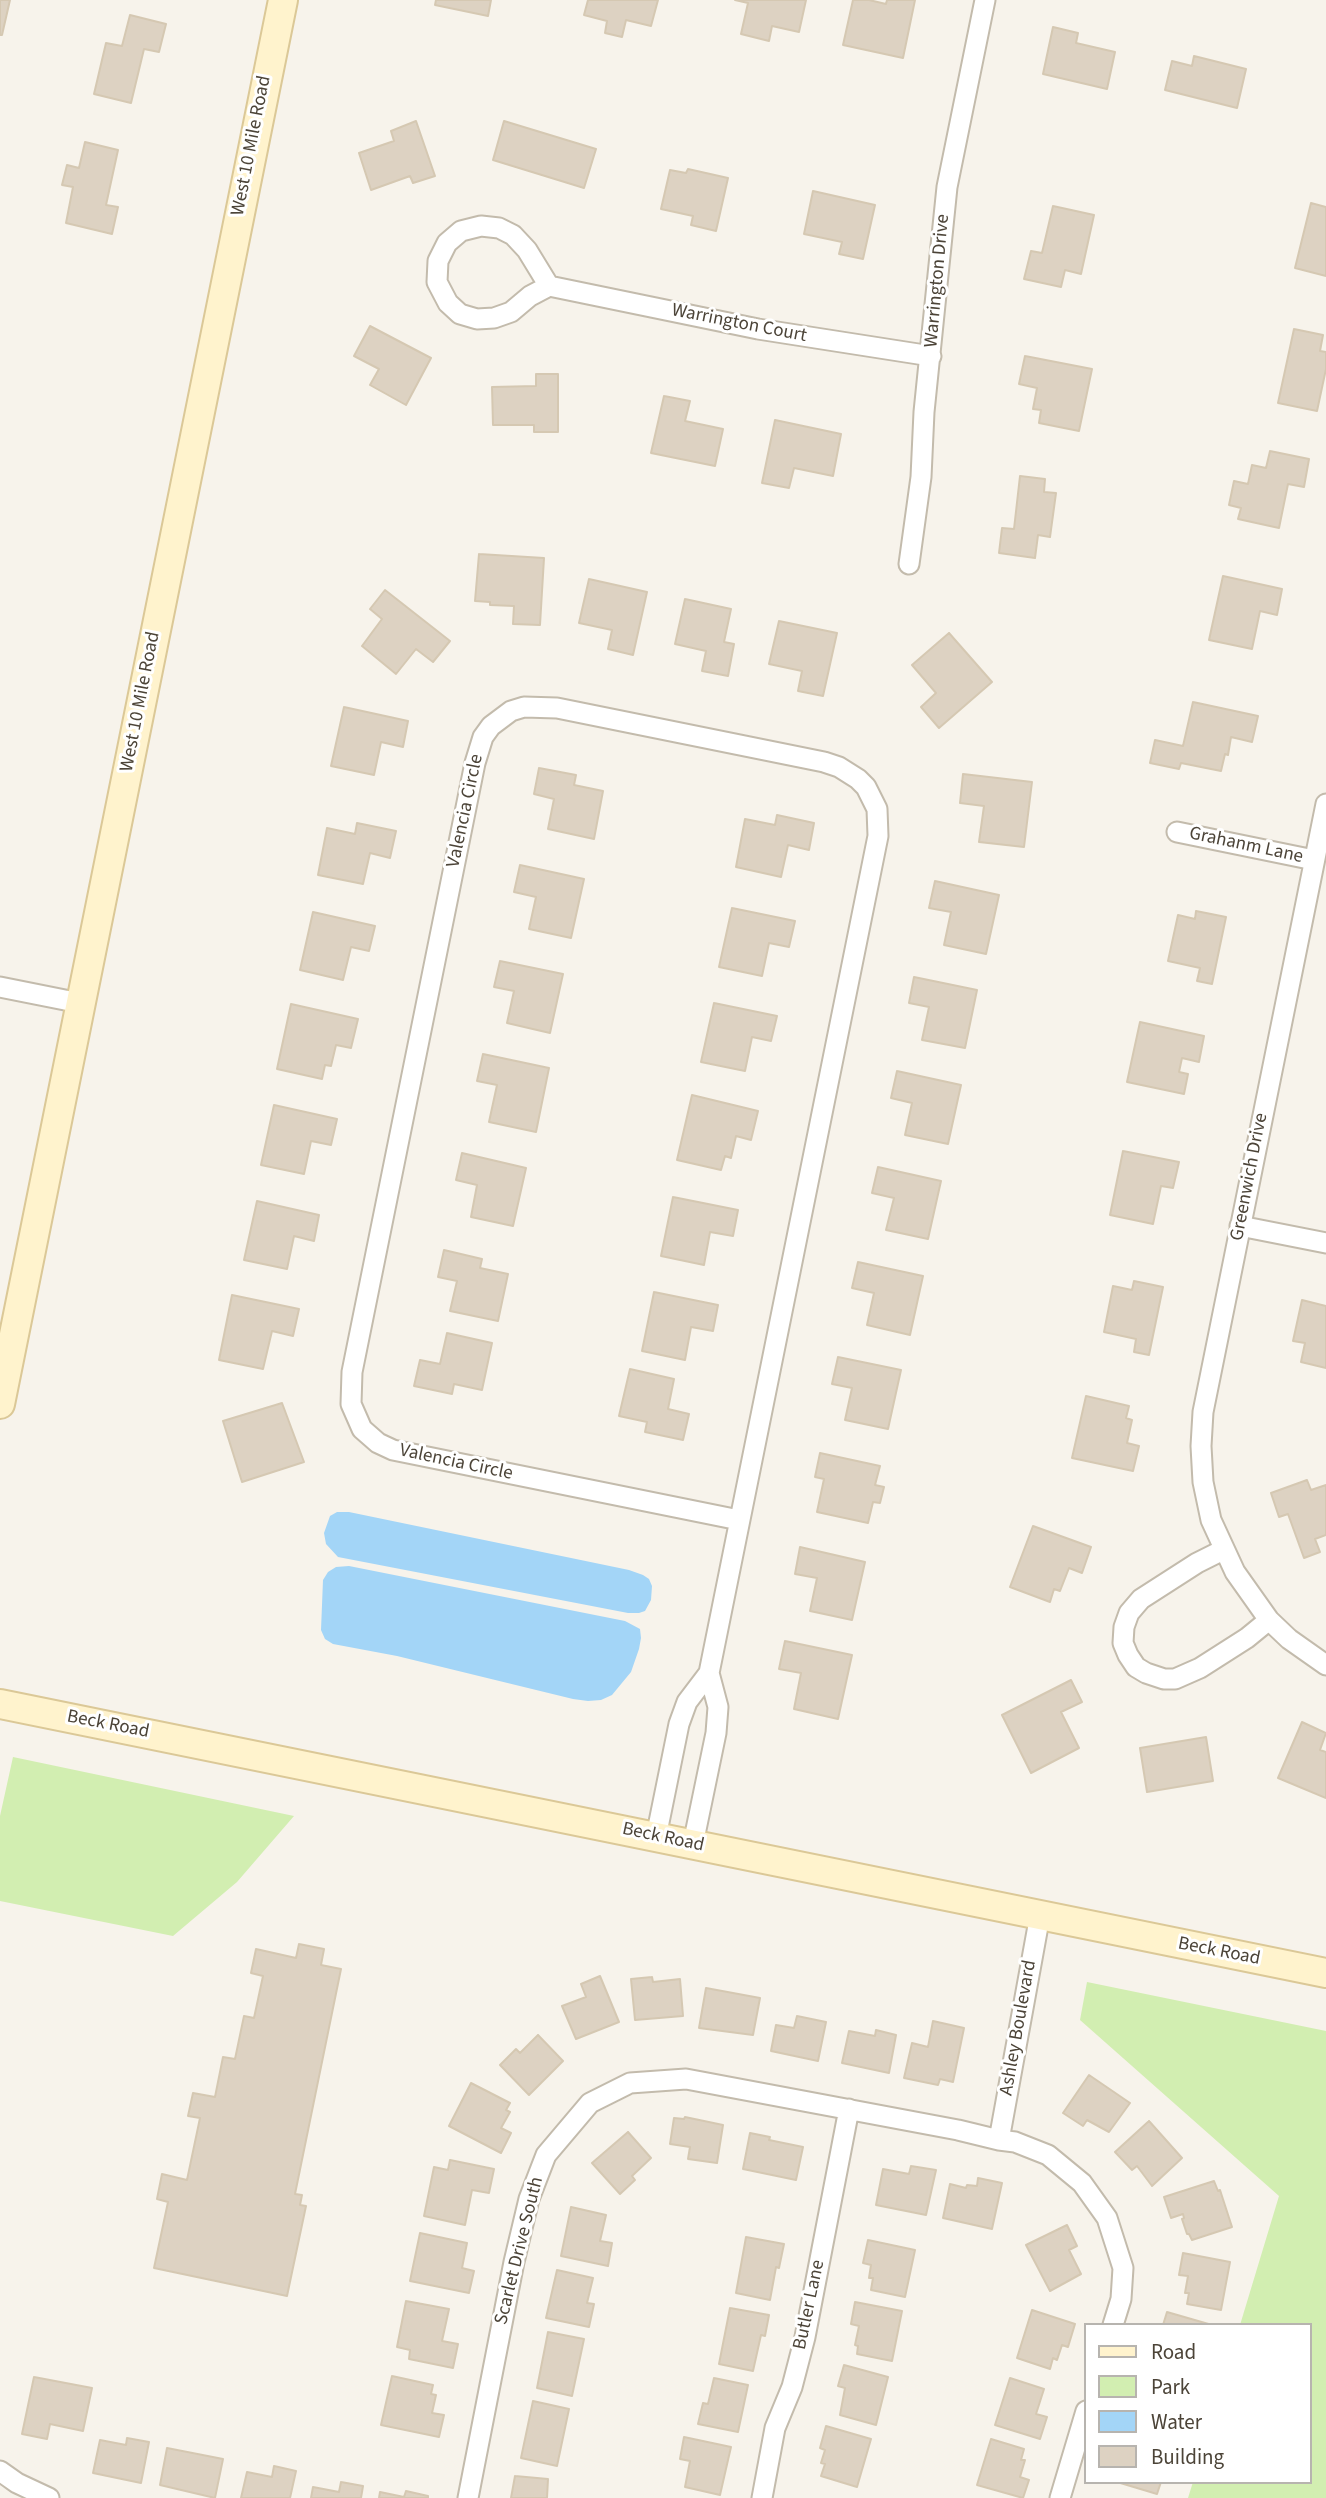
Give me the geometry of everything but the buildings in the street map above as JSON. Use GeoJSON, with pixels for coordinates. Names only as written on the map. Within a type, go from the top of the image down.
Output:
{"type":"FeatureCollection","features":[{"type":"Feature","properties":{"kind":"main road","name":"West 10 Mile Road"},"geometry":{"type":"LineString","coordinates":[[0,1404],[283,0]]}},
{"type":"Feature","properties":{"kind":"main road","name":"Beck Road"},"geometry":{"type":"LineString","coordinates":[[0,1704],[1326,1973]]}},
{"type":"Feature","properties":{"kind":"street","name":"Warrington Drive"},"geometry":{"type":"LineString","coordinates":[[909,565],[921,477],[947,187],[985,0]]}},
{"type":"Feature","properties":{"kind":"street"},"geometry":{"type":"LineString","coordinates":[[481,226],[499,228],[513,236],[527,250],[549,286],[530,296],[511,312],[494,318],[477,319],[460,314],[448,303],[437,282],[438,261],[447,243],[461,231],[481,226]]}},
{"type":"Feature","properties":{"kind":"street","name":"Warrington Court"},"geometry":{"type":"LineString","coordinates":[[549,286],[758,329],[931,356]]}},
{"type":"Feature","properties":{"kind":"street","name":"Valencia Circle"},"geometry":{"type":"LineString","coordinates":[[693,1844],[716,1733],[718,1707],[709,1673],[878,836],[877,809],[858,779],[839,767],[824,762],[557,708],[524,708],[511,712],[491,726],[478,749],[354,1358],[351,1404],[362,1429],[378,1443],[393,1450],[739,1520]]}},
{"type":"Feature","properties":{"kind":"street","name":"Greenwich Drive"},"geometry":{"type":"LineString","coordinates":[[1326,804],[1203,1412],[1201,1446],[1203,1482],[1211,1520],[1223,1550],[1253,1600],[1269,1620],[1289,1639],[1326,1665]]}},
{"type":"Feature","properties":{"kind":"street","name":"Grahanm Lane"},"geometry":{"type":"LineString","coordinates":[[1177,832],[1314,860]]}},
{"type":"Feature","properties":{"kind":"street"},"geometry":{"type":"LineString","coordinates":[[0,986],[80,1003]]}},
{"type":"Feature","properties":{"kind":"street"},"geometry":{"type":"LineString","coordinates":[[1240,1226],[1326,1243]]}},
{"type":"Feature","properties":{"kind":"street"},"geometry":{"type":"LineString","coordinates":[[1223,1550],[1197,1563],[1141,1599],[1129,1613],[1124,1627],[1123,1643],[1128,1655],[1136,1667],[1146,1673],[1164,1679],[1175,1679],[1200,1668],[1247,1638],[1269,1620]]}},
{"type":"Feature","properties":{"kind":"street","name":"Valencia Circle"},"geometry":{"type":"LineString","coordinates":[[656,1837],[679,1724],[687,1702],[709,1673]]}},
{"type":"Feature","properties":{"kind":"street","name":"Ashley Boulevard"},"geometry":{"type":"LineString","coordinates":[[999,2140],[1040,1915]]}},
{"type":"Feature","properties":{"kind":"street","name":"Scarlet Drive South"},"geometry":{"type":"LineString","coordinates":[[468,2498],[514,2262],[530,2199],[545,2155],[590,2103],[630,2083],[686,2079],[1016,2142],[1048,2155],[1082,2183],[1107,2218],[1123,2268],[1121,2299],[1114,2323]]}},
{"type":"Feature","properties":{"kind":"street","name":"Butler Lane"},"geometry":{"type":"LineString","coordinates":[[762,2498],[775,2428],[792,2387],[804,2337],[849,2109]]}},
{"type":"Feature","properties":{"kind":"street"},"geometry":{"type":"LineString","coordinates":[[1060,2498],[1084,2418]]}},
{"type":"Feature","properties":{"kind":"street"},"geometry":{"type":"LineString","coordinates":[[0,2471],[17,2483],[48,2498]]}},
{"type":"Feature","properties":{"kind":"green space"},"geometry":{"type":"Polygon","coordinates":[[[13,1757],[294,1816],[237,1882],[173,1936],[0,1901],[0,1816],[13,1757]]]}},
{"type":"Feature","properties":{"kind":"green space"},"geometry":{"type":"Polygon","coordinates":[[[1087,1982],[1326,2031],[1326,2498],[1188,2498],[1192,2484],[1312,2484],[1312,2323],[1241,2323],[1279,2196],[1080,2020],[1087,1982]]]}},
{"type":"Feature","properties":{"kind":"water"},"geometry":{"type":"Polygon","coordinates":[[[337,1512],[349,1512],[629,1570],[649,1579],[652,1586],[651,1600],[645,1611],[628,1613],[338,1557],[326,1544],[324,1533],[330,1516],[337,1512]]]}},
{"type":"Feature","properties":{"kind":"water"},"geometry":{"type":"Polygon","coordinates":[[[349,1566],[625,1621],[640,1629],[639,1649],[631,1672],[612,1695],[601,1700],[588,1701],[397,1656],[333,1644],[325,1639],[321,1630],[323,1580],[328,1572],[336,1567],[349,1566]]]}}]}
